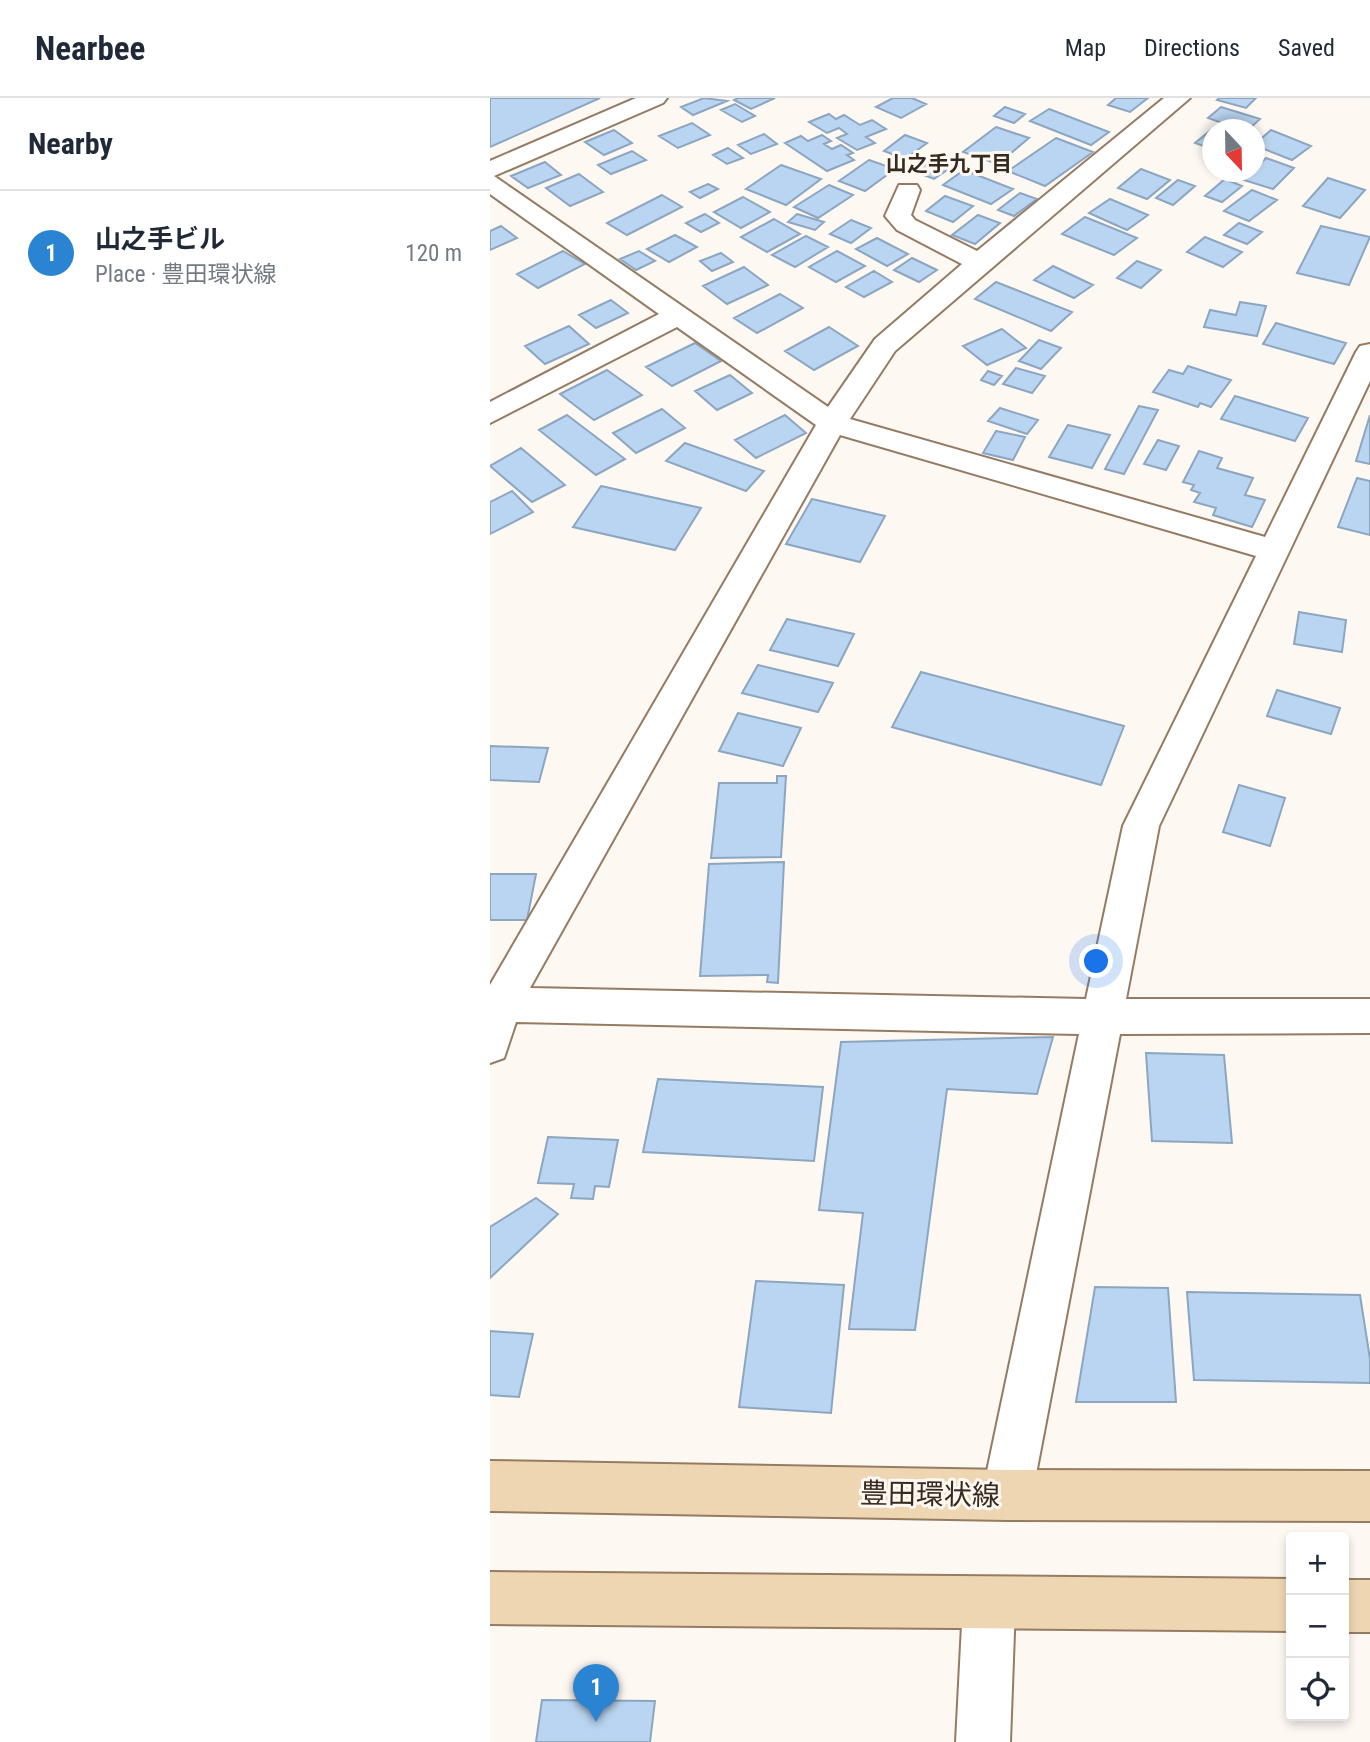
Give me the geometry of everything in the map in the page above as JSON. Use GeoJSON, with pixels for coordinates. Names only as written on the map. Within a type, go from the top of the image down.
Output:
{"type":"FeatureCollection","features":[{"type":"Feature","properties":{"kind":"main road","name":"豊田環状線"},"geometry":{"type":"LineString","coordinates":[[490,1486],[1007,1495],[1370,1496]]}},
{"type":"Feature","properties":{"kind":"main road"},"geometry":{"type":"LineString","coordinates":[[490,1598],[989,1605],[1286,1605]]}},
{"type":"Feature","properties":{"kind":"main road"},"geometry":{"type":"LineString","coordinates":[[1349,1605],[1370,1606]]}},
{"type":"Feature","properties":{"kind":"street"},"geometry":{"type":"LineString","coordinates":[[490,170],[655,98]]}},
{"type":"Feature","properties":{"kind":"street"},"geometry":{"type":"LineString","coordinates":[[490,1045],[495,1004],[832,423],[885,345],[1178,98]]}},
{"type":"Feature","properties":{"kind":"street"},"geometry":{"type":"LineString","coordinates":[[490,183],[832,423],[1275,551]]}},
{"type":"Feature","properties":{"kind":"street"},"geometry":{"type":"LineString","coordinates":[[908,190],[898,216],[906,225],[980,263]]}},
{"type":"Feature","properties":{"kind":"street"},"geometry":{"type":"LineString","coordinates":[[490,414],[679,315]]}},
{"type":"Feature","properties":{"kind":"street"},"geometry":{"type":"LineString","coordinates":[[1007,1495],[1141,826],[1370,352]]}},
{"type":"Feature","properties":{"kind":"street"},"geometry":{"type":"LineString","coordinates":[[495,1004],[1102,1017],[1370,1016]]}},
{"type":"Feature","properties":{"kind":"street"},"geometry":{"type":"LineString","coordinates":[[983,1742],[989,1605]]}},
{"type":"Feature","properties":{"kind":"building"},"geometry":{"type":"Polygon","coordinates":[[[490,98],[600,98],[490,147],[490,98]]]}},
{"type":"Feature","properties":{"kind":"building"},"geometry":{"type":"Polygon","coordinates":[[[704,98],[727,101],[693,115],[681,107],[704,98]]]}},
{"type":"Feature","properties":{"kind":"building"},"geometry":{"type":"Polygon","coordinates":[[[775,98],[751,109],[734,100],[775,98]]]}},
{"type":"Feature","properties":{"kind":"building"},"geometry":{"type":"Polygon","coordinates":[[[893,98],[912,98],[926,104],[901,118],[876,107],[893,98]]]}},
{"type":"Feature","properties":{"kind":"building"},"geometry":{"type":"Polygon","coordinates":[[[1116,98],[1148,98],[1130,112],[1108,105],[1116,98]]]}},
{"type":"Feature","properties":{"kind":"building"},"geometry":{"type":"Polygon","coordinates":[[[1256,98],[1246,108],[1217,100],[1256,98]]]}},
{"type":"Feature","properties":{"kind":"building"},"geometry":{"type":"Polygon","coordinates":[[[735,104],[755,116],[742,122],[721,110],[735,104]]]}},
{"type":"Feature","properties":{"kind":"building"},"geometry":{"type":"Polygon","coordinates":[[[1005,107],[1025,114],[1014,123],[994,116],[1005,107]]]}},
{"type":"Feature","properties":{"kind":"building"},"geometry":{"type":"Polygon","coordinates":[[[1221,107],[1260,119],[1211,119],[1208,118],[1221,107]]]}},
{"type":"Feature","properties":{"kind":"building"},"geometry":{"type":"Polygon","coordinates":[[[1049,109],[1109,132],[1091,145],[1030,121],[1049,109]]]}},
{"type":"Feature","properties":{"kind":"building"},"geometry":{"type":"Polygon","coordinates":[[[829,114],[836,119],[844,115],[860,125],[872,120],[886,129],[866,137],[875,143],[857,150],[837,138],[847,134],[839,128],[827,133],[809,122],[829,114]]]}},
{"type":"Feature","properties":{"kind":"building"},"geometry":{"type":"Polygon","coordinates":[[[692,123],[710,135],[678,148],[659,136],[692,123]]]}},
{"type":"Feature","properties":{"kind":"building"},"geometry":{"type":"Polygon","coordinates":[[[996,127],[1029,138],[998,164],[963,152],[996,127]]]}},
{"type":"Feature","properties":{"kind":"building"},"geometry":{"type":"Polygon","coordinates":[[[614,130],[632,143],[604,155],[585,142],[614,130]]]}},
{"type":"Feature","properties":{"kind":"building"},"geometry":{"type":"Polygon","coordinates":[[[1271,130],[1311,146],[1292,160],[1265,149],[1265,135],[1271,130]]]}},
{"type":"Feature","properties":{"kind":"building"},"geometry":{"type":"Polygon","coordinates":[[[764,134],[777,144],[751,154],[738,145],[764,134]]]}},
{"type":"Feature","properties":{"kind":"building"},"geometry":{"type":"Polygon","coordinates":[[[822,135],[831,141],[824,144],[832,149],[841,145],[853,153],[847,155],[854,160],[827,171],[785,143],[801,136],[808,141],[822,135]]]}},
{"type":"Feature","properties":{"kind":"building"},"geometry":{"type":"Polygon","coordinates":[[[905,135],[927,143],[905,159],[884,151],[905,135]]]}},
{"type":"Feature","properties":{"kind":"building"},"geometry":{"type":"Polygon","coordinates":[[[1056,138],[1093,152],[1045,186],[1008,171],[1056,138]]]}},
{"type":"Feature","properties":{"kind":"building"},"geometry":{"type":"Polygon","coordinates":[[[728,148],[743,158],[727,164],[713,155],[728,148]]]}},
{"type":"Feature","properties":{"kind":"building"},"geometry":{"type":"Polygon","coordinates":[[[632,151],[646,160],[611,174],[598,165],[632,151]]]}},
{"type":"Feature","properties":{"kind":"building"},"geometry":{"type":"Polygon","coordinates":[[[938,154],[959,162],[934,179],[913,171],[938,154]]]}},
{"type":"Feature","properties":{"kind":"building"},"geometry":{"type":"Polygon","coordinates":[[[1265,159],[1294,168],[1273,189],[1250,182],[1265,182],[1265,159]]]}},
{"type":"Feature","properties":{"kind":"building"},"geometry":{"type":"Polygon","coordinates":[[[869,160],[895,169],[865,191],[839,181],[869,160]]]}},
{"type":"Feature","properties":{"kind":"building"},"geometry":{"type":"Polygon","coordinates":[[[545,162],[561,175],[528,188],[511,176],[545,162]]]}},
{"type":"Feature","properties":{"kind":"building"},"geometry":{"type":"Polygon","coordinates":[[[781,165],[821,179],[786,205],[746,189],[781,165]]]}},
{"type":"Feature","properties":{"kind":"building"},"geometry":{"type":"Polygon","coordinates":[[[1141,169],[1170,180],[1147,199],[1118,188],[1141,169]]]}},
{"type":"Feature","properties":{"kind":"building"},"geometry":{"type":"Polygon","coordinates":[[[964,170],[1013,189],[991,204],[943,185],[964,170]]]}},
{"type":"Feature","properties":{"kind":"building"},"geometry":{"type":"Polygon","coordinates":[[[579,174],[603,192],[570,206],[546,188],[579,174]]]}},
{"type":"Feature","properties":{"kind":"building"},"geometry":{"type":"Polygon","coordinates":[[[1328,178],[1365,190],[1340,218],[1303,206],[1328,178]]]}},
{"type":"Feature","properties":{"kind":"building"},"geometry":{"type":"Polygon","coordinates":[[[1178,180],[1195,186],[1173,205],[1156,198],[1178,180]]]}},
{"type":"Feature","properties":{"kind":"building"},"geometry":{"type":"Polygon","coordinates":[[[1221,182],[1242,186],[1222,202],[1205,196],[1221,182]]]}},
{"type":"Feature","properties":{"kind":"building"},"geometry":{"type":"Polygon","coordinates":[[[708,184],[718,189],[700,198],[690,192],[708,184]]]}},
{"type":"Feature","properties":{"kind":"building"},"geometry":{"type":"Polygon","coordinates":[[[829,185],[853,195],[818,218],[794,207],[829,185]]]}},
{"type":"Feature","properties":{"kind":"building"},"geometry":{"type":"Polygon","coordinates":[[[1252,190],[1277,200],[1249,221],[1224,211],[1252,190]]]}},
{"type":"Feature","properties":{"kind":"building"},"geometry":{"type":"Polygon","coordinates":[[[1020,193],[1037,199],[1014,216],[998,210],[1020,193]]]}},
{"type":"Feature","properties":{"kind":"building"},"geometry":{"type":"Polygon","coordinates":[[[662,195],[682,207],[627,235],[607,223],[662,195]]]}},
{"type":"Feature","properties":{"kind":"building"},"geometry":{"type":"Polygon","coordinates":[[[945,196],[973,206],[953,222],[926,211],[945,196]]]}},
{"type":"Feature","properties":{"kind":"building"},"geometry":{"type":"Polygon","coordinates":[[[743,197],[770,212],[741,228],[714,212],[743,197]]]}},
{"type":"Feature","properties":{"kind":"building"},"geometry":{"type":"Polygon","coordinates":[[[1110,199],[1148,215],[1127,230],[1089,213],[1110,199]]]}},
{"type":"Feature","properties":{"kind":"building"},"geometry":{"type":"Polygon","coordinates":[[[705,214],[719,223],[701,232],[686,223],[705,214]]]}},
{"type":"Feature","properties":{"kind":"building"},"geometry":{"type":"Polygon","coordinates":[[[797,214],[824,222],[815,230],[788,222],[797,214]]]}},
{"type":"Feature","properties":{"kind":"building"},"geometry":{"type":"Polygon","coordinates":[[[978,215],[1000,223],[975,244],[952,235],[978,215]]]}},
{"type":"Feature","properties":{"kind":"building"},"geometry":{"type":"Polygon","coordinates":[[[1085,217],[1137,238],[1114,255],[1062,234],[1085,217]]]}},
{"type":"Feature","properties":{"kind":"building"},"geometry":{"type":"Polygon","coordinates":[[[774,219],[800,234],[767,252],[741,237],[774,219]]]}},
{"type":"Feature","properties":{"kind":"building"},"geometry":{"type":"Polygon","coordinates":[[[851,220],[871,228],[851,243],[830,234],[851,220]]]}},
{"type":"Feature","properties":{"kind":"building"},"geometry":{"type":"Polygon","coordinates":[[[1239,223],[1262,232],[1247,244],[1224,235],[1239,223]]]}},
{"type":"Feature","properties":{"kind":"building"},"geometry":{"type":"Polygon","coordinates":[[[501,226],[517,238],[490,250],[490,231],[501,226]]]}},
{"type":"Feature","properties":{"kind":"building"},"geometry":{"type":"Polygon","coordinates":[[[1321,226],[1370,237],[1349,285],[1297,273],[1321,226]]]}},
{"type":"Feature","properties":{"kind":"building"},"geometry":{"type":"Polygon","coordinates":[[[675,235],[697,247],[669,262],[647,249],[675,235]]]}},
{"type":"Feature","properties":{"kind":"building"},"geometry":{"type":"Polygon","coordinates":[[[806,236],[828,247],[795,267],[772,255],[806,236]]]}},
{"type":"Feature","properties":{"kind":"building"},"geometry":{"type":"Polygon","coordinates":[[[1205,237],[1242,252],[1223,267],[1187,252],[1205,237]]]}},
{"type":"Feature","properties":{"kind":"building"},"geometry":{"type":"Polygon","coordinates":[[[877,238],[908,254],[887,266],[856,249],[877,238]]]}},
{"type":"Feature","properties":{"kind":"building"},"geometry":{"type":"Polygon","coordinates":[[[563,251],[585,264],[538,288],[517,274],[563,251]]]}},
{"type":"Feature","properties":{"kind":"building"},"geometry":{"type":"Polygon","coordinates":[[[639,251],[655,261],[636,270],[620,259],[639,251]]]}},
{"type":"Feature","properties":{"kind":"building"},"geometry":{"type":"Polygon","coordinates":[[[837,251],[865,266],[836,282],[809,267],[837,251]]]}},
{"type":"Feature","properties":{"kind":"building"},"geometry":{"type":"Polygon","coordinates":[[[721,253],[733,262],[712,271],[700,261],[721,253]]]}},
{"type":"Feature","properties":{"kind":"building"},"geometry":{"type":"Polygon","coordinates":[[[912,258],[937,270],[919,282],[894,270],[912,258]]]}},
{"type":"Feature","properties":{"kind":"building"},"geometry":{"type":"Polygon","coordinates":[[[1137,261],[1161,270],[1141,288],[1117,278],[1137,261]]]}},
{"type":"Feature","properties":{"kind":"building"},"geometry":{"type":"Polygon","coordinates":[[[1053,266],[1093,285],[1074,298],[1034,280],[1053,266]]]}},
{"type":"Feature","properties":{"kind":"building"},"geometry":{"type":"Polygon","coordinates":[[[744,267],[768,285],[727,304],[703,286],[744,267]]]}},
{"type":"Feature","properties":{"kind":"building"},"geometry":{"type":"Polygon","coordinates":[[[874,271],[892,282],[864,297],[846,287],[874,271]]]}},
{"type":"Feature","properties":{"kind":"building"},"geometry":{"type":"Polygon","coordinates":[[[996,282],[1072,312],[1051,331],[975,299],[996,282]]]}},
{"type":"Feature","properties":{"kind":"building"},"geometry":{"type":"Polygon","coordinates":[[[780,294],[803,308],[757,333],[734,318],[780,294]]]}},
{"type":"Feature","properties":{"kind":"building"},"geometry":{"type":"Polygon","coordinates":[[[611,300],[628,313],[596,328],[579,315],[611,300]]]}},
{"type":"Feature","properties":{"kind":"building"},"geometry":{"type":"Polygon","coordinates":[[[1240,302],[1266,306],[1257,336],[1204,327],[1210,310],[1236,315],[1240,302]]]}},
{"type":"Feature","properties":{"kind":"building"},"geometry":{"type":"Polygon","coordinates":[[[1276,323],[1346,343],[1334,364],[1263,344],[1276,323]]]}},
{"type":"Feature","properties":{"kind":"building"},"geometry":{"type":"Polygon","coordinates":[[[569,326],[589,344],[545,364],[525,346],[569,326]]]}},
{"type":"Feature","properties":{"kind":"building"},"geometry":{"type":"Polygon","coordinates":[[[829,327],[858,346],[814,370],[785,351],[829,327]]]}},
{"type":"Feature","properties":{"kind":"building"},"geometry":{"type":"Polygon","coordinates":[[[1002,329],[1026,348],[987,365],[963,346],[1002,329]]]}},
{"type":"Feature","properties":{"kind":"building"},"geometry":{"type":"Polygon","coordinates":[[[1039,340],[1061,348],[1041,369],[1019,361],[1039,340]]]}},
{"type":"Feature","properties":{"kind":"building"},"geometry":{"type":"Polygon","coordinates":[[[695,343],[721,361],[672,386],[646,367],[695,343]]]}},
{"type":"Feature","properties":{"kind":"building"},"geometry":{"type":"Polygon","coordinates":[[[1188,366],[1231,380],[1211,407],[1200,403],[1198,407],[1153,392],[1169,370],[1183,374],[1188,366]]]}},
{"type":"Feature","properties":{"kind":"building"},"geometry":{"type":"Polygon","coordinates":[[[1016,368],[1045,376],[1032,393],[1003,384],[1016,368]]]}},
{"type":"Feature","properties":{"kind":"building"},"geometry":{"type":"Polygon","coordinates":[[[607,370],[642,395],[594,420],[560,394],[607,370]]]}},
{"type":"Feature","properties":{"kind":"building"},"geometry":{"type":"Polygon","coordinates":[[[988,371],[1002,376],[994,385],[981,380],[988,371]]]}},
{"type":"Feature","properties":{"kind":"building"},"geometry":{"type":"Polygon","coordinates":[[[730,375],[752,393],[717,410],[695,391],[730,375]]]}},
{"type":"Feature","properties":{"kind":"building"},"geometry":{"type":"Polygon","coordinates":[[[1235,396],[1308,418],[1295,441],[1221,419],[1235,396]]]}},
{"type":"Feature","properties":{"kind":"building"},"geometry":{"type":"Polygon","coordinates":[[[1139,406],[1158,410],[1124,474],[1105,469],[1139,406]]]}},
{"type":"Feature","properties":{"kind":"building"},"geometry":{"type":"Polygon","coordinates":[[[1000,408],[1038,420],[1027,434],[988,421],[1000,408]]]}},
{"type":"Feature","properties":{"kind":"building"},"geometry":{"type":"Polygon","coordinates":[[[662,409],[685,428],[636,453],[613,433],[662,409]]]}},
{"type":"Feature","properties":{"kind":"building"},"geometry":{"type":"Polygon","coordinates":[[[567,415],[625,459],[596,475],[539,430],[567,415]]]}},
{"type":"Feature","properties":{"kind":"building"},"geometry":{"type":"Polygon","coordinates":[[[785,415],[806,433],[756,458],[735,440],[785,415]]]}},
{"type":"Feature","properties":{"kind":"building"},"geometry":{"type":"Polygon","coordinates":[[[1370,415],[1370,464],[1356,461],[1370,415]]]}},
{"type":"Feature","properties":{"kind":"building"},"geometry":{"type":"Polygon","coordinates":[[[1068,425],[1110,435],[1092,468],[1049,457],[1068,425]]]}},
{"type":"Feature","properties":{"kind":"building"},"geometry":{"type":"Polygon","coordinates":[[[996,431],[1025,437],[1013,460],[983,453],[996,431]]]}},
{"type":"Feature","properties":{"kind":"building"},"geometry":{"type":"Polygon","coordinates":[[[1158,440],[1179,446],[1166,470],[1144,464],[1158,440]]]}},
{"type":"Feature","properties":{"kind":"building"},"geometry":{"type":"Polygon","coordinates":[[[685,443],[764,471],[746,491],[666,461],[685,443]]]}},
{"type":"Feature","properties":{"kind":"building"},"geometry":{"type":"Polygon","coordinates":[[[521,448],[565,485],[532,502],[490,466],[521,448]]]}},
{"type":"Feature","properties":{"kind":"building"},"geometry":{"type":"Polygon","coordinates":[[[1199,451],[1222,458],[1217,468],[1253,478],[1245,495],[1265,500],[1252,527],[1213,515],[1216,508],[1194,502],[1200,493],[1191,490],[1194,485],[1183,482],[1199,451]]]}},
{"type":"Feature","properties":{"kind":"building"},"geometry":{"type":"Polygon","coordinates":[[[1357,478],[1370,481],[1370,535],[1338,527],[1357,478]]]}},
{"type":"Feature","properties":{"kind":"building"},"geometry":{"type":"Polygon","coordinates":[[[601,486],[701,508],[675,550],[573,527],[601,486]]]}},
{"type":"Feature","properties":{"kind":"building"},"geometry":{"type":"Polygon","coordinates":[[[512,491],[533,512],[490,534],[490,502],[512,491]]]}},
{"type":"Feature","properties":{"kind":"building"},"geometry":{"type":"Polygon","coordinates":[[[812,499],[885,516],[860,562],[786,544],[812,499]]]}},
{"type":"Feature","properties":{"kind":"building"},"geometry":{"type":"Polygon","coordinates":[[[1299,612],[1346,620],[1342,652],[1294,644],[1299,612]]]}},
{"type":"Feature","properties":{"kind":"building"},"geometry":{"type":"Polygon","coordinates":[[[787,619],[854,634],[838,666],[770,650],[787,619]]]}},
{"type":"Feature","properties":{"kind":"building"},"geometry":{"type":"Polygon","coordinates":[[[758,665],[833,683],[818,712],[742,693],[758,665]]]}},
{"type":"Feature","properties":{"kind":"building"},"geometry":{"type":"Polygon","coordinates":[[[921,672],[1124,726],[1101,785],[892,727],[921,672]]]}},
{"type":"Feature","properties":{"kind":"building"},"geometry":{"type":"Polygon","coordinates":[[[1277,690],[1340,708],[1331,734],[1267,716],[1277,690]]]}},
{"type":"Feature","properties":{"kind":"building"},"geometry":{"type":"Polygon","coordinates":[[[738,713],[801,728],[783,766],[719,751],[738,713]]]}},
{"type":"Feature","properties":{"kind":"building"},"geometry":{"type":"Polygon","coordinates":[[[490,746],[548,748],[539,782],[490,780],[490,746]]]}},
{"type":"Feature","properties":{"kind":"building"},"geometry":{"type":"Polygon","coordinates":[[[777,776],[786,776],[781,857],[711,858],[719,783],[777,783],[777,776]]]}},
{"type":"Feature","properties":{"kind":"building"},"geometry":{"type":"Polygon","coordinates":[[[1239,785],[1285,798],[1270,846],[1223,832],[1239,785]]]}},
{"type":"Feature","properties":{"kind":"building"},"geometry":{"type":"Polygon","coordinates":[[[784,862],[778,983],[767,982],[768,975],[700,976],[709,864],[784,862]]]}},
{"type":"Feature","properties":{"kind":"building"},"geometry":{"type":"Polygon","coordinates":[[[490,874],[536,874],[527,920],[490,920],[490,874]]]}},
{"type":"Feature","properties":{"kind":"building"},"geometry":{"type":"Polygon","coordinates":[[[1053,1037],[1037,1094],[947,1089],[915,1330],[849,1329],[863,1213],[819,1210],[841,1042],[1053,1037]]]}},
{"type":"Feature","properties":{"kind":"building"},"geometry":{"type":"Polygon","coordinates":[[[1146,1053],[1224,1055],[1232,1143],[1152,1141],[1146,1053]]]}},
{"type":"Feature","properties":{"kind":"building"},"geometry":{"type":"Polygon","coordinates":[[[658,1079],[823,1087],[814,1161],[643,1152],[658,1079]]]}},
{"type":"Feature","properties":{"kind":"building"},"geometry":{"type":"Polygon","coordinates":[[[548,1137],[618,1140],[609,1187],[595,1186],[593,1199],[571,1198],[574,1184],[538,1183],[548,1137]]]}},
{"type":"Feature","properties":{"kind":"building"},"geometry":{"type":"Polygon","coordinates":[[[536,1198],[558,1214],[490,1278],[490,1227],[536,1198]]]}},
{"type":"Feature","properties":{"kind":"building"},"geometry":{"type":"Polygon","coordinates":[[[756,1281],[844,1285],[831,1413],[739,1407],[756,1281]]]}},
{"type":"Feature","properties":{"kind":"building"},"geometry":{"type":"Polygon","coordinates":[[[1095,1287],[1168,1288],[1176,1402],[1076,1402],[1095,1287]]]}},
{"type":"Feature","properties":{"kind":"building"},"geometry":{"type":"Polygon","coordinates":[[[1187,1292],[1360,1295],[1370,1359],[1370,1383],[1194,1380],[1187,1292]]]}},
{"type":"Feature","properties":{"kind":"building"},"geometry":{"type":"Polygon","coordinates":[[[490,1331],[533,1334],[519,1397],[490,1395],[490,1331]]]}},
{"type":"Feature","properties":{"kind":"building"},"geometry":{"type":"Polygon","coordinates":[[[542,1700],[655,1701],[650,1742],[536,1742],[542,1700]]]}},
{"type":"Feature","properties":{"kind":"place","name":"山之手ビル"},"geometry":{"type":"Point","coordinates":[596,1722]}},
{"type":"Feature","properties":{"kind":"district","name":"山之手九丁目"},"geometry":{"type":"Point","coordinates":[949,164]}}]}
